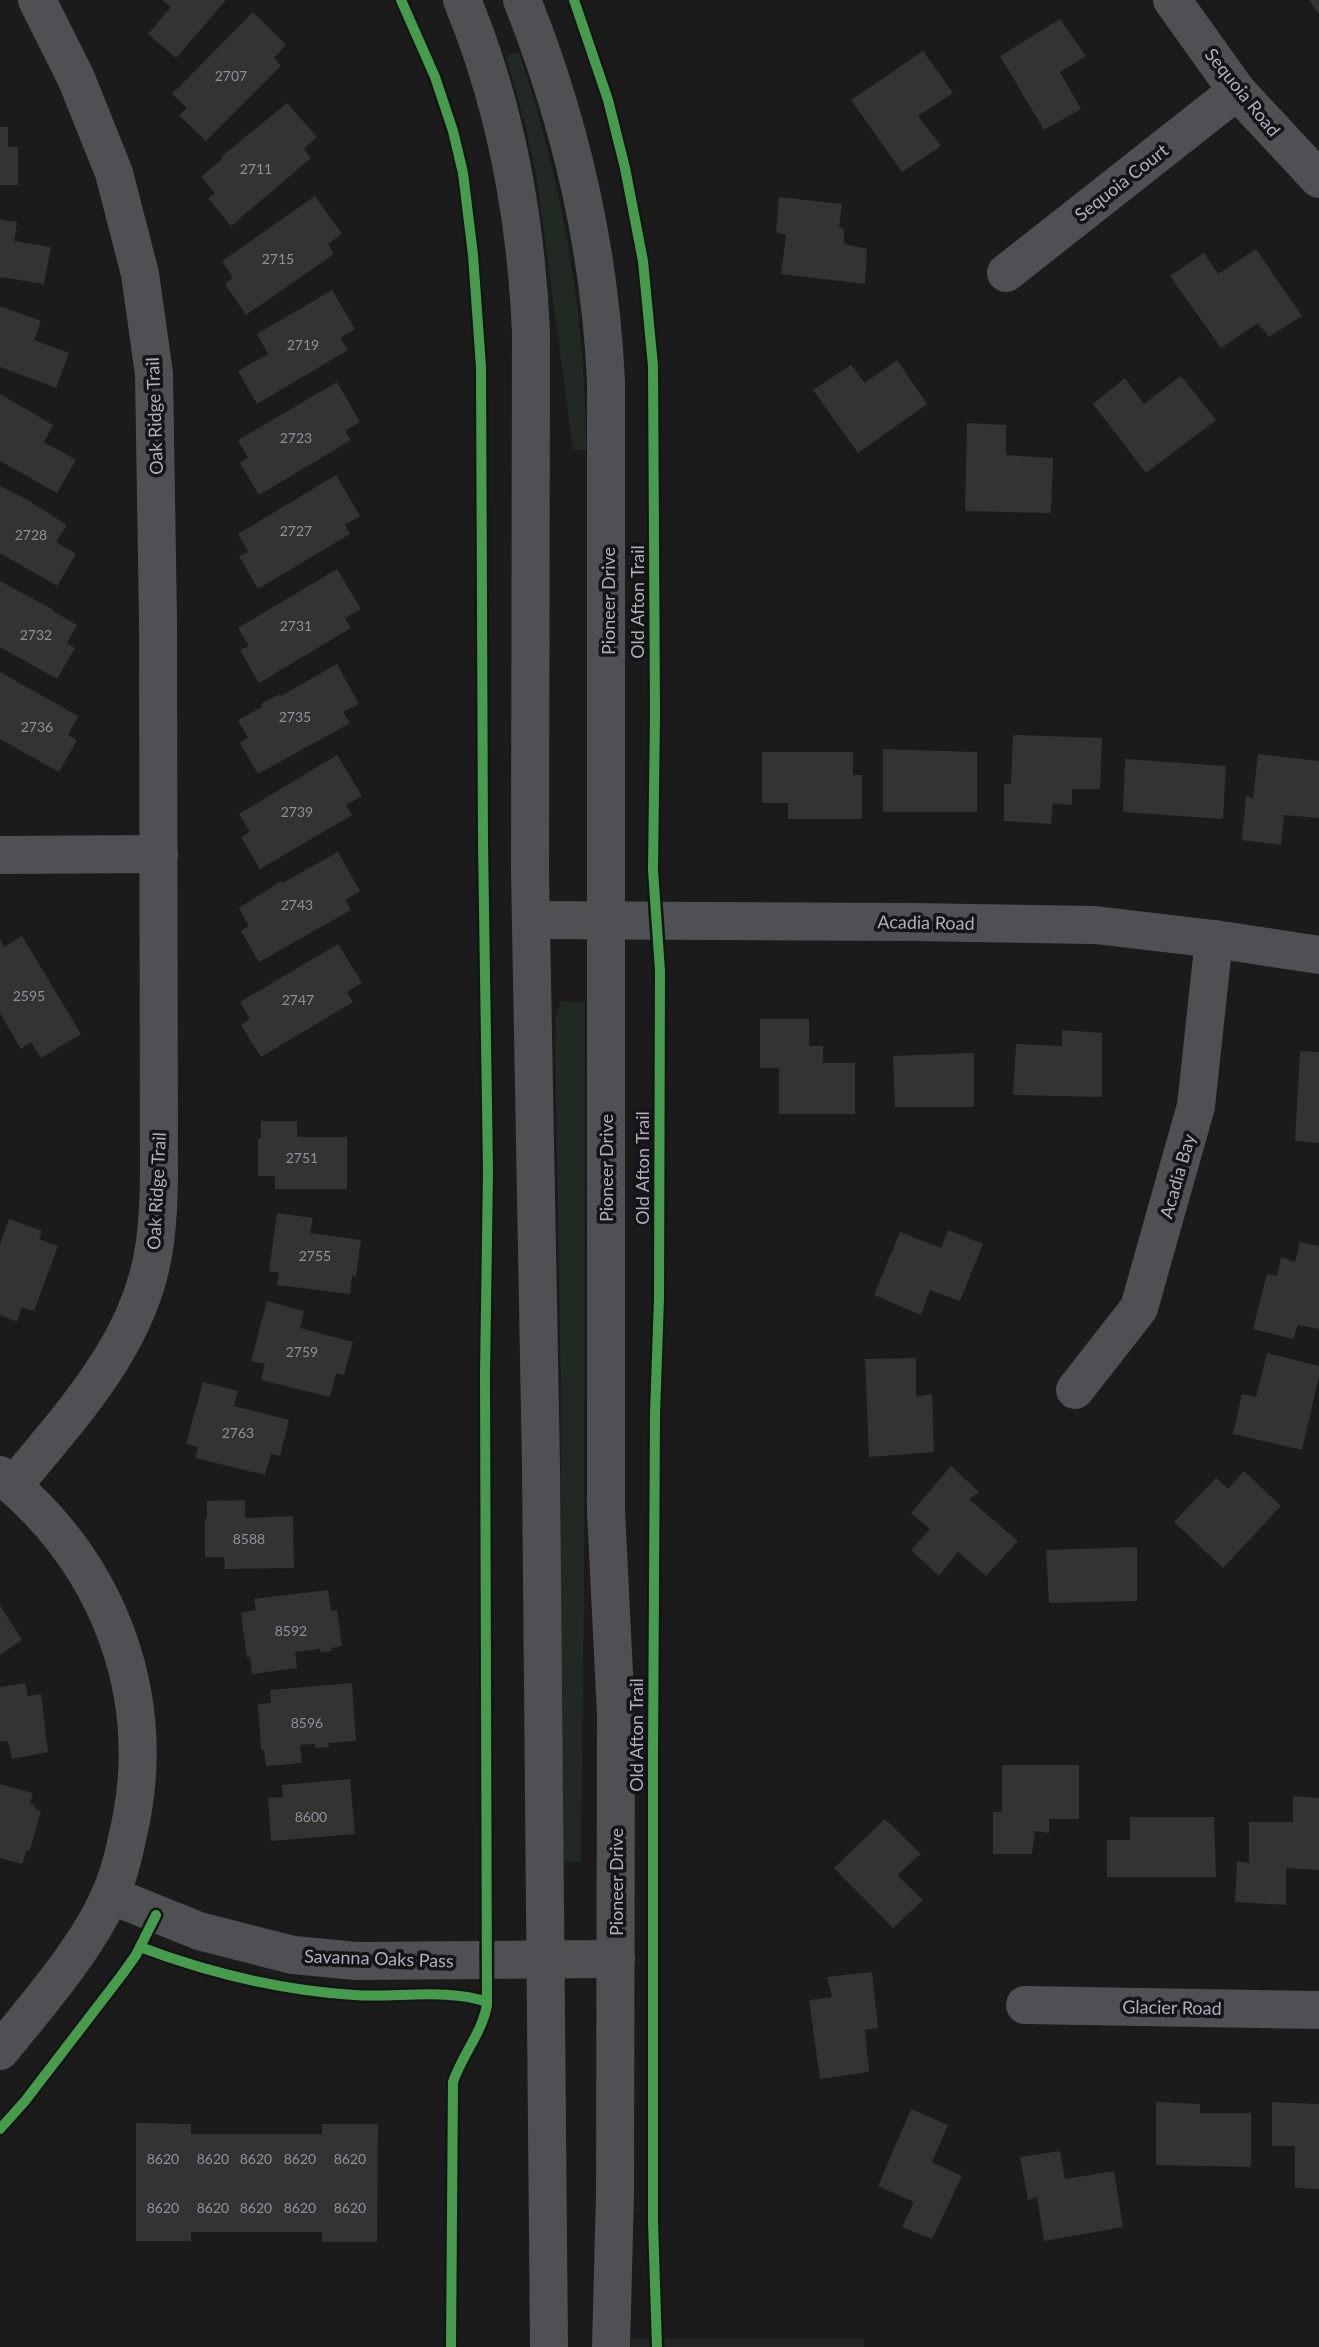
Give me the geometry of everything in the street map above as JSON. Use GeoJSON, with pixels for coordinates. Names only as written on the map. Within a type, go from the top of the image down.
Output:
{"type":"FeatureCollection","features":[{"type":"Feature","properties":{"kind":"street","name":"Oak Ridge Trail"},"geometry":{"type":"LineString","coordinates":[[7,1480],[103,1373],[125,1337],[149,1270],[155,1243],[159,1181],[157,424],[154,374],[146,306],[123,204],[102,139],[61,44],[37,0]]}},
{"type":"Feature","properties":{"kind":"street"},"geometry":{"type":"LineString","coordinates":[[462,0],[485,63],[511,162],[522,225],[529,295],[531,920],[541,1467],[549,2347]]}},
{"type":"Feature","properties":{"kind":"street","name":"Pioneer Drive"},"geometry":{"type":"LineString","coordinates":[[522,0],[547,66],[576,164],[593,248],[605,356],[608,442],[606,1511],[615,1714],[615,2195],[611,2347]]}},
{"type":"Feature","properties":{"kind":"street","name":"Sequoia Road"},"geometry":{"type":"LineString","coordinates":[[1172,0],[1237,91],[1319,179]]}},
{"type":"Feature","properties":{"kind":"street","name":"Sequoia Court"},"geometry":{"type":"LineString","coordinates":[[1006,273],[1237,91]]}},
{"type":"Feature","properties":{"kind":"street"},"geometry":{"type":"LineString","coordinates":[[0,855],[159,854]]}},
{"type":"Feature","properties":{"kind":"street","name":"Acadia Road"},"geometry":{"type":"LineString","coordinates":[[531,920],[1095,925],[1319,955]]}},
{"type":"Feature","properties":{"kind":"street","name":"Acadia Bay"},"geometry":{"type":"LineString","coordinates":[[1075,1390],[1139,1308],[1196,1106],[1214,939]]}},
{"type":"Feature","properties":{"kind":"street"},"geometry":{"type":"LineString","coordinates":[[0,2051],[88,1935],[110,1895],[131,1823],[138,1781],[138,1728],[128,1670],[110,1616],[87,1572],[55,1528],[7,1480]]}},
{"type":"Feature","properties":{"kind":"street","name":"Savanna Oaks Pass"},"geometry":{"type":"LineString","coordinates":[[110,1895],[199,1931],[293,1955],[356,1961],[615,1959]]}},
{"type":"Feature","properties":{"kind":"street","name":"Glacier Road"},"geometry":{"type":"LineString","coordinates":[[1025,2005],[1319,2010]]}},
{"type":"Feature","properties":{"kind":"shaded area"},"geometry":{"type":"Polygon","coordinates":[[[519,52],[548,150],[569,248],[582,348],[586,450],[573,450],[537,179],[506,56],[519,52]]]}},
{"type":"Feature","properties":{"kind":"shaded area"},"geometry":{"type":"Polygon","coordinates":[[[560,1001],[585,1002],[581,1862],[560,1862],[561,1392],[555,1046],[560,1001]]]}},
{"type":"Feature","properties":{"kind":"shaded area"},"geometry":{"type":"Polygon","coordinates":[[[631,2338],[864,2338],[864,2347],[631,2347],[631,2338]]]}},
{"type":"Feature","properties":{"kind":"building"},"geometry":{"type":"Polygon","coordinates":[[[162,0],[226,0],[176,58],[148,34],[171,7],[162,0]]]}},
{"type":"Feature","properties":{"kind":"building"},"geometry":{"type":"Polygon","coordinates":[[[1309,0],[1319,0],[1319,14],[1309,0]]]}},
{"type":"Feature","properties":{"kind":"building"},"geometry":{"type":"Polygon","coordinates":[[[253,12],[286,45],[274,58],[281,66],[206,141],[179,115],[187,108],[172,94],[253,12]]]}},
{"type":"Feature","properties":{"kind":"building"},"geometry":{"type":"Polygon","coordinates":[[[1060,19],[1086,56],[1060,72],[1081,109],[1044,130],[1000,56],[1060,19]]]}},
{"type":"Feature","properties":{"kind":"building"},"geometry":{"type":"Polygon","coordinates":[[[923,51],[953,93],[918,116],[941,146],[902,172],[851,100],[923,51]]]}},
{"type":"Feature","properties":{"kind":"building"},"geometry":{"type":"Polygon","coordinates":[[[287,103],[317,137],[304,149],[311,158],[231,226],[208,198],[215,193],[201,177],[223,158],[221,157],[287,103]]]}},
{"type":"Feature","properties":{"kind":"building"},"geometry":{"type":"Polygon","coordinates":[[[0,127],[8,127],[8,147],[18,147],[18,185],[0,185],[0,127]]]}},
{"type":"Feature","properties":{"kind":"building"},"geometry":{"type":"Polygon","coordinates":[[[315,196],[342,234],[328,244],[334,254],[246,315],[225,284],[233,278],[222,261],[315,196]]]}},
{"type":"Feature","properties":{"kind":"building"},"geometry":{"type":"Polygon","coordinates":[[[779,197],[842,204],[839,227],[844,230],[844,244],[867,249],[865,284],[781,274],[786,235],[776,232],[779,197]]]}},
{"type":"Feature","properties":{"kind":"building"},"geometry":{"type":"Polygon","coordinates":[[[0,219],[17,222],[14,241],[51,247],[44,284],[0,277],[0,219]]]}},
{"type":"Feature","properties":{"kind":"building"},"geometry":{"type":"Polygon","coordinates":[[[1256,249],[1302,316],[1269,337],[1258,323],[1221,348],[1170,276],[1204,253],[1218,274],[1256,249]]]}},
{"type":"Feature","properties":{"kind":"building"},"geometry":{"type":"Polygon","coordinates":[[[332,290],[355,329],[340,338],[348,350],[257,404],[238,371],[268,354],[257,334],[332,290]]]}},
{"type":"Feature","properties":{"kind":"building"},"geometry":{"type":"Polygon","coordinates":[[[0,306],[41,321],[34,340],[69,353],[56,388],[0,367],[0,306]]]}},
{"type":"Feature","properties":{"kind":"building"},"geometry":{"type":"Polygon","coordinates":[[[897,360],[927,404],[858,453],[813,390],[851,365],[865,383],[897,360]]]}},
{"type":"Feature","properties":{"kind":"building"},"geometry":{"type":"Polygon","coordinates":[[[1181,376],[1216,420],[1146,473],[1093,404],[1125,378],[1144,404],[1181,376]]]}},
{"type":"Feature","properties":{"kind":"building"},"geometry":{"type":"Polygon","coordinates":[[[337,382],[360,422],[345,431],[351,440],[259,495],[240,463],[248,458],[238,440],[337,382]]]}},
{"type":"Feature","properties":{"kind":"building"},"geometry":{"type":"Polygon","coordinates":[[[0,394],[53,425],[44,442],[76,460],[57,493],[0,461],[0,394]]]}},
{"type":"Feature","properties":{"kind":"building"},"geometry":{"type":"Polygon","coordinates":[[[967,423],[1006,425],[1006,455],[1053,458],[1051,513],[965,511],[967,423]]]}},
{"type":"Feature","properties":{"kind":"building"},"geometry":{"type":"Polygon","coordinates":[[[336,475],[360,516],[345,525],[350,534],[258,589],[239,556],[248,552],[238,534],[336,475]]]}},
{"type":"Feature","properties":{"kind":"building"},"geometry":{"type":"Polygon","coordinates":[[[0,486],[67,525],[56,542],[76,554],[57,586],[0,553],[0,486]]]}},
{"type":"Feature","properties":{"kind":"building"},"geometry":{"type":"Polygon","coordinates":[[[337,569],[361,609],[345,618],[351,628],[259,683],[240,650],[249,646],[238,628],[337,569]]]}},
{"type":"Feature","properties":{"kind":"building"},"geometry":{"type":"Polygon","coordinates":[[[0,581],[77,625],[67,643],[75,648],[57,679],[0,647],[0,581]]]}},
{"type":"Feature","properties":{"kind":"building"},"geometry":{"type":"Polygon","coordinates":[[[337,664],[359,704],[343,712],[350,723],[258,774],[240,743],[248,738],[238,720],[262,707],[261,704],[280,694],[281,696],[337,664]]]}},
{"type":"Feature","properties":{"kind":"building"},"geometry":{"type":"Polygon","coordinates":[[[0,672],[78,716],[68,735],[77,740],[59,772],[0,739],[0,672]]]}},
{"type":"Feature","properties":{"kind":"building"},"geometry":{"type":"Polygon","coordinates":[[[1013,735],[1102,738],[1100,789],[1072,789],[1072,805],[1053,803],[1051,824],[1004,821],[1004,784],[1011,784],[1013,735]]]}},
{"type":"Feature","properties":{"kind":"building"},"geometry":{"type":"Polygon","coordinates":[[[883,749],[977,752],[977,812],[883,812],[883,749]]]}},
{"type":"Feature","properties":{"kind":"building"},"geometry":{"type":"Polygon","coordinates":[[[762,752],[853,752],[853,775],[862,775],[862,819],[788,819],[788,803],[762,803],[762,752]]]}},
{"type":"Feature","properties":{"kind":"building"},"geometry":{"type":"Polygon","coordinates":[[[1258,754],[1319,761],[1319,818],[1284,815],[1281,845],[1242,840],[1246,796],[1253,798],[1258,754]]]}},
{"type":"Feature","properties":{"kind":"building"},"geometry":{"type":"Polygon","coordinates":[[[337,755],[362,796],[346,805],[352,815],[260,869],[241,837],[250,832],[239,814],[337,755]]]}},
{"type":"Feature","properties":{"kind":"building"},"geometry":{"type":"Polygon","coordinates":[[[1125,759],[1226,766],[1223,819],[1123,812],[1125,759]]]}},
{"type":"Feature","properties":{"kind":"building"},"geometry":{"type":"Polygon","coordinates":[[[338,852],[360,891],[345,900],[351,910],[259,962],[241,931],[249,926],[239,908],[281,881],[282,883],[338,852]]]}},
{"type":"Feature","properties":{"kind":"building"},"geometry":{"type":"Polygon","coordinates":[[[22,936],[81,1034],[41,1058],[31,1042],[21,1049],[0,1013],[0,939],[4,947],[22,936]]]}},
{"type":"Feature","properties":{"kind":"building"},"geometry":{"type":"Polygon","coordinates":[[[338,944],[362,983],[347,992],[353,1002],[261,1057],[241,1025],[250,1019],[240,1002],[338,944]]]}},
{"type":"Feature","properties":{"kind":"building"},"geometry":{"type":"Polygon","coordinates":[[[760,1019],[809,1019],[809,1046],[823,1046],[823,1063],[855,1063],[855,1114],[779,1114],[779,1068],[760,1068],[760,1019]]]}},
{"type":"Feature","properties":{"kind":"building"},"geometry":{"type":"Polygon","coordinates":[[[1062,1030],[1102,1033],[1102,1097],[1013,1095],[1016,1044],[1062,1046],[1062,1030]]]}},
{"type":"Feature","properties":{"kind":"building"},"geometry":{"type":"Polygon","coordinates":[[[1300,1051],[1319,1052],[1319,1143],[1295,1141],[1300,1051]]]}},
{"type":"Feature","properties":{"kind":"building"},"geometry":{"type":"Polygon","coordinates":[[[974,1053],[974,1107],[895,1107],[893,1056],[974,1053]]]}},
{"type":"Feature","properties":{"kind":"building"},"geometry":{"type":"Polygon","coordinates":[[[261,1121],[297,1121],[297,1137],[347,1137],[347,1189],[275,1189],[275,1176],[258,1176],[261,1121]]]}},
{"type":"Feature","properties":{"kind":"building"},"geometry":{"type":"Polygon","coordinates":[[[277,1213],[313,1218],[310,1233],[361,1240],[356,1276],[352,1275],[350,1294],[277,1285],[279,1273],[269,1271],[277,1213]]]}},
{"type":"Feature","properties":{"kind":"building"},"geometry":{"type":"Polygon","coordinates":[[[9,1219],[42,1231],[39,1239],[58,1246],[34,1311],[22,1307],[17,1322],[0,1315],[0,1244],[9,1219]]]}},
{"type":"Feature","properties":{"kind":"building"},"geometry":{"type":"Polygon","coordinates":[[[948,1230],[983,1244],[960,1301],[930,1290],[921,1315],[874,1295],[900,1232],[941,1248],[948,1230]]]}},
{"type":"Feature","properties":{"kind":"building"},"geometry":{"type":"Polygon","coordinates":[[[1300,1242],[1319,1246],[1319,1329],[1298,1325],[1293,1339],[1253,1329],[1267,1274],[1277,1276],[1281,1257],[1295,1262],[1300,1242]]]}},
{"type":"Feature","properties":{"kind":"building"},"geometry":{"type":"Polygon","coordinates":[[[267,1301],[304,1311],[300,1328],[353,1342],[344,1375],[336,1373],[330,1397],[261,1380],[265,1364],[251,1361],[267,1301]]]}},
{"type":"Feature","properties":{"kind":"building"},"geometry":{"type":"Polygon","coordinates":[[[1267,1353],[1319,1366],[1302,1450],[1233,1434],[1242,1394],[1256,1397],[1267,1353]]]}},
{"type":"Feature","properties":{"kind":"building"},"geometry":{"type":"Polygon","coordinates":[[[916,1358],[916,1397],[932,1394],[934,1452],[869,1457],[865,1359],[916,1358]]]}},
{"type":"Feature","properties":{"kind":"building"},"geometry":{"type":"Polygon","coordinates":[[[203,1382],[238,1391],[234,1406],[289,1420],[280,1456],[271,1454],[265,1475],[195,1458],[198,1447],[186,1444],[203,1382]]]}},
{"type":"Feature","properties":{"kind":"building"},"geometry":{"type":"Polygon","coordinates":[[[951,1466],[979,1492],[969,1499],[1018,1541],[986,1576],[958,1552],[939,1576],[911,1550],[930,1529],[911,1513],[951,1466]]]}},
{"type":"Feature","properties":{"kind":"building"},"geometry":{"type":"Polygon","coordinates":[[[1244,1471],[1281,1506],[1223,1568],[1174,1522],[1216,1478],[1228,1489],[1244,1471]]]}},
{"type":"Feature","properties":{"kind":"building"},"geometry":{"type":"Polygon","coordinates":[[[245,1500],[245,1518],[293,1516],[294,1568],[225,1569],[224,1557],[205,1557],[207,1501],[245,1500]]]}},
{"type":"Feature","properties":{"kind":"building"},"geometry":{"type":"Polygon","coordinates":[[[1137,1547],[1137,1601],[1049,1603],[1046,1550],[1137,1547]]]}},
{"type":"Feature","properties":{"kind":"building"},"geometry":{"type":"Polygon","coordinates":[[[328,1590],[331,1611],[337,1610],[342,1646],[331,1648],[332,1651],[320,1652],[320,1649],[295,1652],[297,1668],[252,1674],[241,1613],[256,1610],[254,1599],[328,1590]]]}},
{"type":"Feature","properties":{"kind":"building"},"geometry":{"type":"Polygon","coordinates":[[[0,1605],[22,1640],[0,1655],[0,1605]]]}},
{"type":"Feature","properties":{"kind":"building"},"geometry":{"type":"Polygon","coordinates":[[[25,1683],[28,1696],[41,1694],[48,1752],[12,1759],[8,1741],[0,1742],[0,1687],[25,1683]]]}},
{"type":"Feature","properties":{"kind":"building"},"geometry":{"type":"Polygon","coordinates":[[[352,1683],[356,1741],[328,1743],[329,1747],[315,1748],[315,1744],[300,1745],[302,1763],[266,1766],[264,1750],[261,1750],[258,1704],[271,1703],[270,1690],[352,1683]]]}},
{"type":"Feature","properties":{"kind":"building"},"geometry":{"type":"Polygon","coordinates":[[[1002,1765],[1079,1765],[1079,1819],[1049,1819],[1049,1833],[1035,1831],[1032,1854],[993,1854],[993,1812],[1002,1812],[1002,1765]]]}},
{"type":"Feature","properties":{"kind":"building"},"geometry":{"type":"Polygon","coordinates":[[[350,1779],[355,1834],[271,1841],[268,1798],[283,1797],[282,1785],[350,1779]]]}},
{"type":"Feature","properties":{"kind":"building"},"geometry":{"type":"Polygon","coordinates":[[[0,1784],[33,1793],[30,1804],[41,1811],[30,1850],[27,1850],[22,1864],[0,1858],[0,1784]]]}},
{"type":"Feature","properties":{"kind":"building"},"geometry":{"type":"Polygon","coordinates":[[[1293,1796],[1319,1798],[1319,1870],[1286,1868],[1286,1905],[1235,1902],[1237,1861],[1249,1863],[1249,1822],[1293,1822],[1293,1796]]]}},
{"type":"Feature","properties":{"kind":"building"},"geometry":{"type":"Polygon","coordinates":[[[1130,1817],[1214,1817],[1216,1877],[1107,1877],[1107,1840],[1130,1840],[1130,1817]]]}},
{"type":"Feature","properties":{"kind":"building"},"geometry":{"type":"Polygon","coordinates":[[[885,1819],[921,1854],[897,1875],[923,1900],[893,1928],[834,1868],[885,1819]]]}},
{"type":"Feature","properties":{"kind":"building"},"geometry":{"type":"Polygon","coordinates":[[[872,1972],[878,2028],[865,2030],[869,2072],[820,2079],[809,2000],[832,1997],[827,1977],[872,1972]]]}},
{"type":"Feature","properties":{"kind":"building"},"geometry":{"type":"Polygon","coordinates":[[[1156,2102],[1200,2104],[1200,2113],[1251,2113],[1251,2167],[1156,2165],[1156,2102]]]}},
{"type":"Feature","properties":{"kind":"building"},"geometry":{"type":"Polygon","coordinates":[[[1272,2102],[1319,2104],[1319,2189],[1295,2188],[1295,2146],[1272,2146],[1272,2102]]]}},
{"type":"Feature","properties":{"kind":"building"},"geometry":{"type":"Polygon","coordinates":[[[911,2109],[948,2125],[932,2162],[962,2176],[932,2239],[902,2227],[914,2202],[878,2186],[911,2109]]]}},
{"type":"Feature","properties":{"kind":"building"},"geometry":{"type":"Polygon","coordinates":[[[136,2123],[191,2124],[191,2134],[322,2134],[322,2124],[378,2124],[377,2242],[322,2242],[322,2232],[191,2232],[191,2241],[136,2241],[136,2123]]]}},
{"type":"Feature","properties":{"kind":"building"},"geometry":{"type":"Polygon","coordinates":[[[1060,2151],[1065,2179],[1114,2171],[1123,2227],[1044,2241],[1037,2197],[1028,2200],[1020,2157],[1060,2151]]]}},
{"type":"Feature","properties":{"kind":"cycle path"},"geometry":{"type":"LineString","coordinates":[[401,0],[435,77],[453,131],[463,173],[473,255],[481,367],[483,843],[488,1171],[485,1374],[487,2005],[481,2025],[453,2082],[451,2347]]}},
{"type":"Feature","properties":{"kind":"cycle path","name":"Old Afton Trail"},"geometry":{"type":"LineString","coordinates":[[574,0],[608,100],[625,168],[643,261],[653,366],[653,870],[660,971],[653,1757],[653,2222],[657,2347]]}},
{"type":"Feature","properties":{"kind":"cycle path"},"geometry":{"type":"LineString","coordinates":[[0,2129],[25,2101],[121,1976],[136,1955],[156,1915]]}},
{"type":"Feature","properties":{"kind":"cycle path"},"geometry":{"type":"LineString","coordinates":[[140,1947],[218,1972],[299,1989],[370,1996],[456,1995],[487,2002]]}}]}
